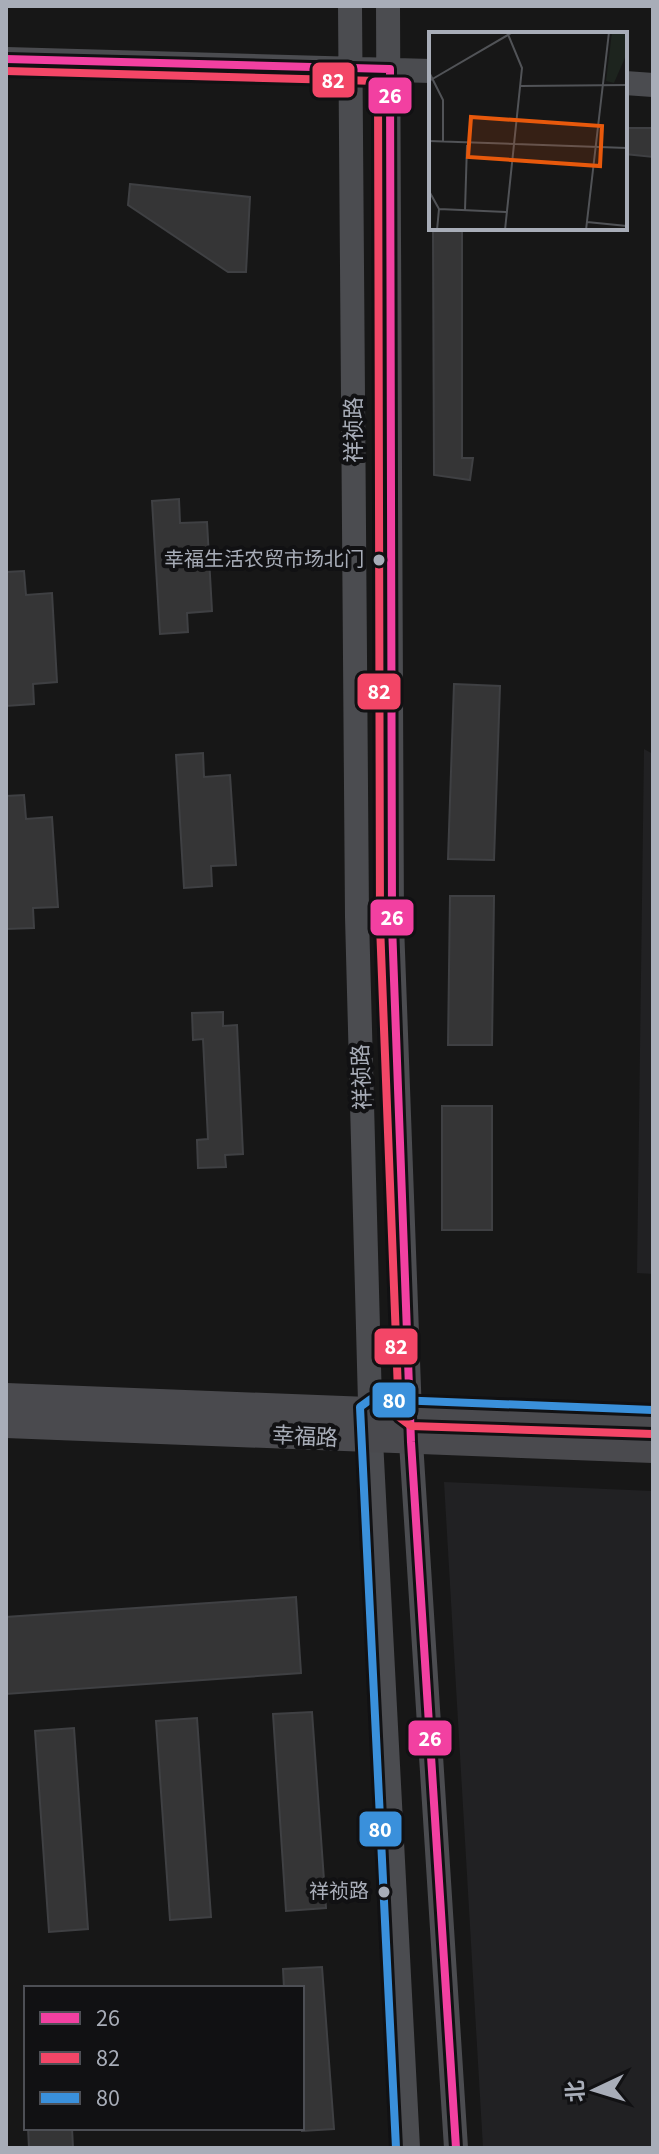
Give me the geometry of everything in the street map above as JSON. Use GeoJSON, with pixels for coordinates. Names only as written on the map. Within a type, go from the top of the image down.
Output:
{"type":"FeatureCollection","features":[{"type":"Feature","properties":{"kind":"main road","name":"幸福路"},"geometry":{"type":"LineString","coordinates":[[6,1397],[653,1422]]}},
{"type":"Feature","properties":{"kind":"main road","name":"幸福路"},"geometry":{"type":"LineString","coordinates":[[6,1424],[653,1449]]}},
{"type":"Feature","properties":{"kind":"street","name":"祥祯路"},"geometry":{"type":"LineString","coordinates":[[350,6],[357,917],[371,1440],[408,2148]]}},
{"type":"Feature","properties":{"kind":"street","name":"祥祯路"},"geometry":{"type":"LineString","coordinates":[[388,6],[392,925],[411,1442],[456,2148]]}},
{"type":"Feature","properties":{"kind":"street"},"geometry":{"type":"LineString","coordinates":[[6,59],[429,71]]}},
{"type":"Feature","properties":{"kind":"street"},"geometry":{"type":"LineString","coordinates":[[627,83],[653,85]]}},
{"type":"Feature","properties":{"kind":"shaded area"},"geometry":{"type":"Polygon","coordinates":[[[644,749],[653,754],[653,1274],[637,1273],[644,749]]]}},
{"type":"Feature","properties":{"kind":"shaded area"},"geometry":{"type":"Polygon","coordinates":[[[444,1482],[653,1491],[653,2148],[483,2148],[444,1482]]]}},
{"type":"Feature","properties":{"kind":"building"},"geometry":{"type":"Polygon","coordinates":[[[627,128],[653,128],[653,157],[627,154],[627,128]]]}},
{"type":"Feature","properties":{"kind":"building"},"geometry":{"type":"Polygon","coordinates":[[[130,184],[250,197],[246,272],[228,272],[128,205],[130,184]]]}},
{"type":"Feature","properties":{"kind":"building"},"geometry":{"type":"Polygon","coordinates":[[[433,230],[462,230],[462,458],[473,458],[470,480],[434,475],[433,230]]]}},
{"type":"Feature","properties":{"kind":"building"},"geometry":{"type":"Polygon","coordinates":[[[179,499],[180,523],[207,522],[212,611],[187,613],[188,632],[160,634],[152,501],[179,499]]]}},
{"type":"Feature","properties":{"kind":"building"},"geometry":{"type":"Polygon","coordinates":[[[24,571],[26,595],[52,593],[57,682],[33,684],[34,704],[6,706],[6,572],[24,571]]]}},
{"type":"Feature","properties":{"kind":"building"},"geometry":{"type":"Polygon","coordinates":[[[454,684],[500,686],[494,860],[448,859],[454,684]]]}},
{"type":"Feature","properties":{"kind":"building"},"geometry":{"type":"Polygon","coordinates":[[[203,753],[204,777],[230,775],[236,865],[211,866],[212,886],[184,888],[176,755],[203,753]]]}},
{"type":"Feature","properties":{"kind":"building"},"geometry":{"type":"Polygon","coordinates":[[[24,795],[26,819],[52,817],[58,907],[33,908],[34,928],[6,929],[6,796],[24,795]]]}},
{"type":"Feature","properties":{"kind":"building"},"geometry":{"type":"Polygon","coordinates":[[[450,896],[494,896],[492,1045],[448,1045],[450,896]]]}},
{"type":"Feature","properties":{"kind":"building"},"geometry":{"type":"Polygon","coordinates":[[[223,1012],[223,1026],[237,1025],[243,1154],[225,1155],[226,1167],[198,1168],[197,1140],[208,1139],[203,1039],[193,1040],[192,1013],[223,1012]]]}},
{"type":"Feature","properties":{"kind":"building"},"geometry":{"type":"Polygon","coordinates":[[[442,1106],[492,1106],[492,1230],[442,1230],[442,1106]]]}},
{"type":"Feature","properties":{"kind":"building"},"geometry":{"type":"Polygon","coordinates":[[[296,1597],[301,1673],[6,1694],[6,1617],[296,1597]]]}},
{"type":"Feature","properties":{"kind":"building"},"geometry":{"type":"Polygon","coordinates":[[[312,1712],[326,1908],[286,1911],[273,1714],[312,1712]]]}},
{"type":"Feature","properties":{"kind":"building"},"geometry":{"type":"Polygon","coordinates":[[[197,1718],[211,1917],[170,1920],[156,1721],[197,1718]]]}},
{"type":"Feature","properties":{"kind":"building"},"geometry":{"type":"Polygon","coordinates":[[[74,1728],[88,1929],[49,1932],[35,1731],[74,1728]]]}},
{"type":"Feature","properties":{"kind":"building"},"geometry":{"type":"Polygon","coordinates":[[[322,1967],[334,2129],[302,2131],[304,1986],[284,1986],[283,1969],[322,1967]]]}},
{"type":"Feature","properties":{"kind":"building"},"geometry":{"type":"Polygon","coordinates":[[[28,2130],[72,2130],[73,2148],[29,2148],[28,2130]]]}},
{"type":"Feature","properties":{"kind":"transit line","name":"26"},"geometry":{"type":"LineString","coordinates":[[6,59],[390,69],[392,925],[411,1442],[456,2148]]}},
{"type":"Feature","properties":{"kind":"transit line","name":"82"},"geometry":{"type":"LineString","coordinates":[[6,71],[378,81],[380,925],[399,1417],[411,1426],[653,1434]]}},
{"type":"Feature","properties":{"kind":"transit line","name":"80"},"geometry":{"type":"LineString","coordinates":[[396,2148],[360,1407],[371,1399],[653,1410]]}},
{"type":"Feature","properties":{"kind":"place","name":"幸福生活农贸市场北门"},"geometry":{"type":"Point","coordinates":[379,560]}},
{"type":"Feature","properties":{"kind":"place","name":"祥祯路"},"geometry":{"type":"Point","coordinates":[384,1892]}}]}
